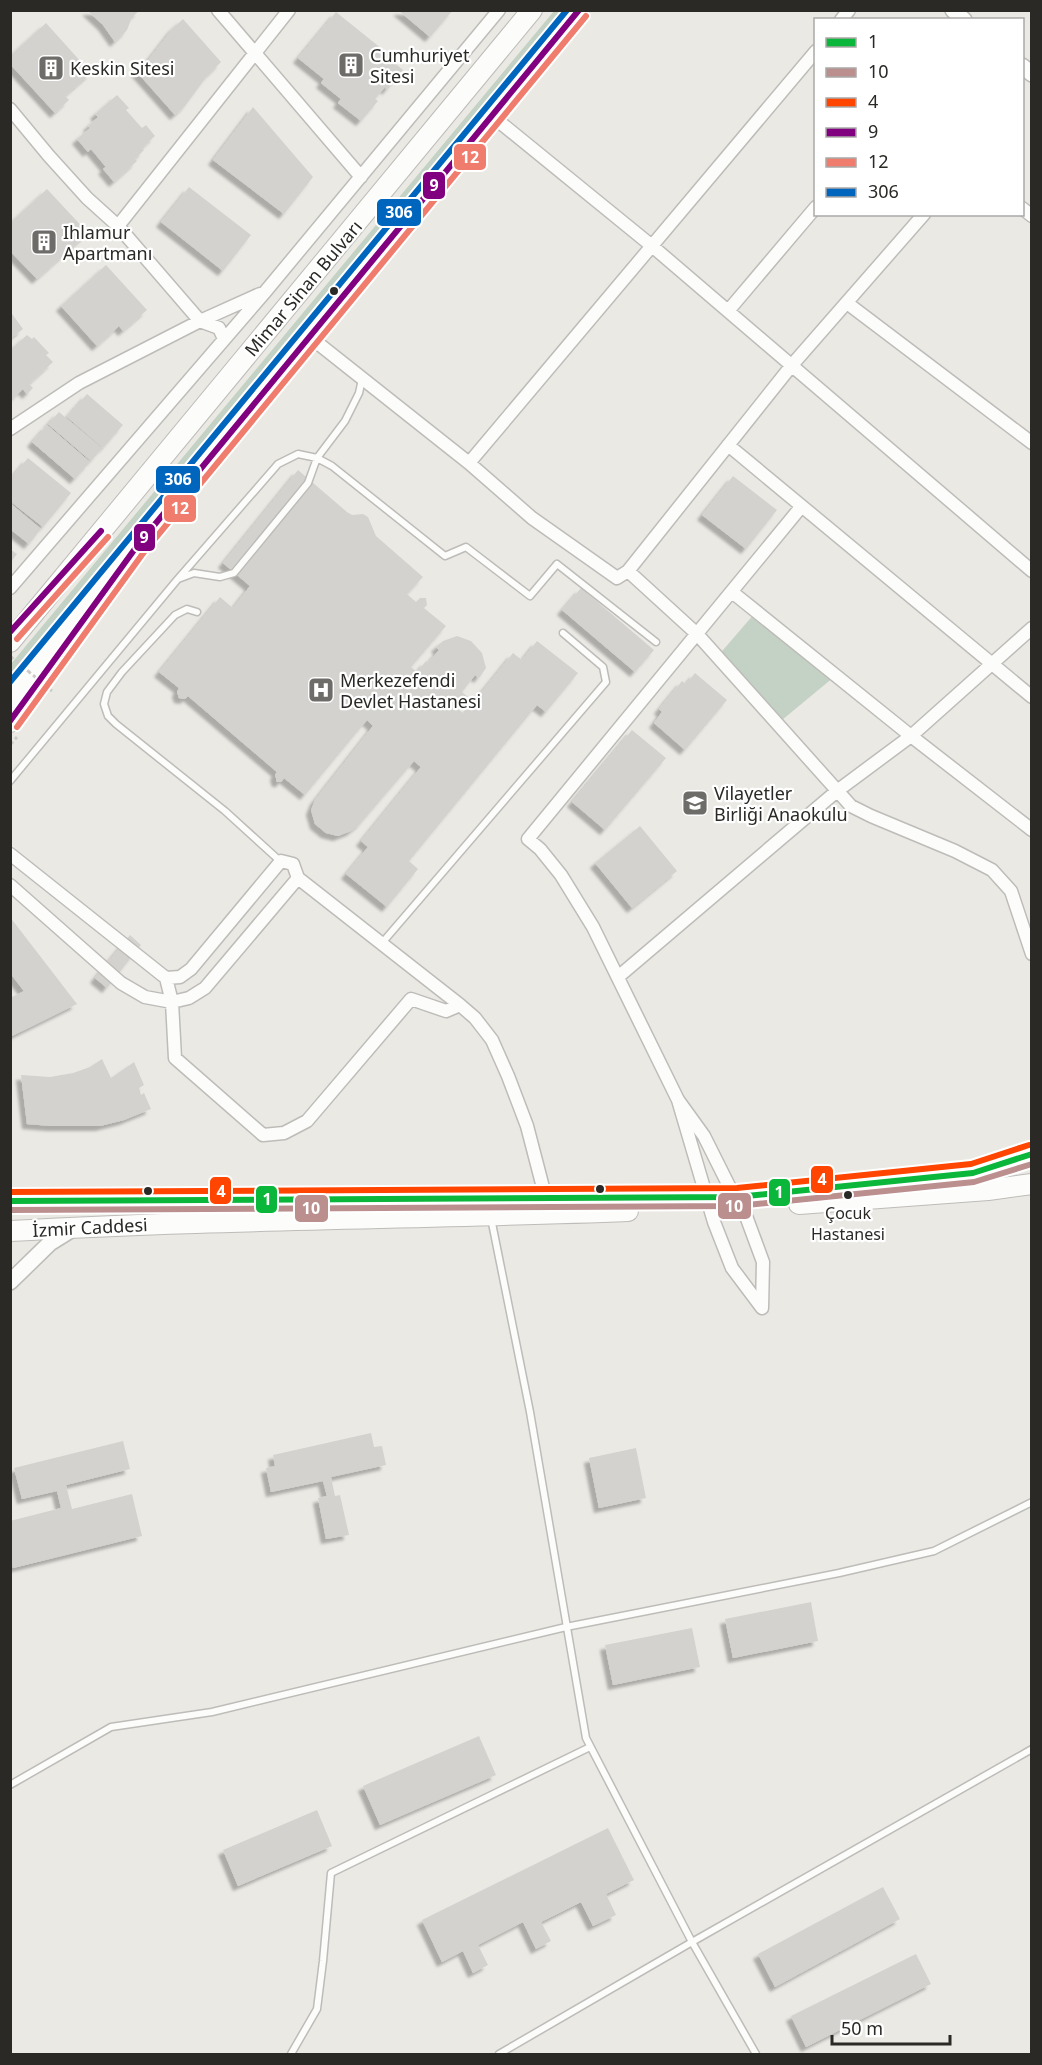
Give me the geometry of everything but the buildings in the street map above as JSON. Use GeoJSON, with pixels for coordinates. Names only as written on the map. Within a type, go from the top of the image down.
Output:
{"type":"FeatureCollection","features":[{"type":"Feature","properties":{"kind":"main road","name":"Mimar Sinan Bulvarı"},"geometry":{"type":"LineString","coordinates":[[96,537],[532,10]]}},
{"type":"Feature","properties":{"kind":"main road","name":"Mimar Sinan Bulvarı"},"geometry":{"type":"LineString","coordinates":[[10,698],[579,10]]}},
{"type":"Feature","properties":{"kind":"main road"},"geometry":{"type":"LineString","coordinates":[[10,633],[96,537]]}},
{"type":"Feature","properties":{"kind":"main road"},"geometry":{"type":"LineString","coordinates":[[10,642],[96,537]]}},
{"type":"Feature","properties":{"kind":"main road"},"geometry":{"type":"LineString","coordinates":[[10,722],[137,546]]}},
{"type":"Feature","properties":{"kind":"main road","name":"İzmir Caddesi"},"geometry":{"type":"LineString","coordinates":[[740,1202],[973,1173],[1032,1154]]}},
{"type":"Feature","properties":{"kind":"main road","name":"İzmir Caddesi"},"geometry":{"type":"LineString","coordinates":[[10,1231],[201,1223],[491,1217],[708,1203],[988,1190],[1032,1185]]}},
{"type":"Feature","properties":{"kind":"main road","name":"İzmir Caddesi"},"geometry":{"type":"LineString","coordinates":[[10,1201],[546,1199],[708,1203]]}},
{"type":"Feature","properties":{"kind":"street"},"geometry":{"type":"LineString","coordinates":[[218,10],[361,177]]}},
{"type":"Feature","properties":{"kind":"street"},"geometry":{"type":"LineString","coordinates":[[118,226],[289,10]]}},
{"type":"Feature","properties":{"kind":"street"},"geometry":{"type":"LineString","coordinates":[[10,588],[265,292],[499,10]]}},
{"type":"Feature","properties":{"kind":"street"},"geometry":{"type":"LineString","coordinates":[[469,463],[814,53]]}},
{"type":"Feature","properties":{"kind":"street"},"geometry":{"type":"LineString","coordinates":[[10,109],[57,165],[118,226],[200,321],[219,328],[224,339]]}},
{"type":"Feature","properties":{"kind":"street"},"geometry":{"type":"LineString","coordinates":[[491,115],[652,246],[1032,571]]}},
{"type":"Feature","properties":{"kind":"street"},"geometry":{"type":"LineString","coordinates":[[728,311],[814,209]]}},
{"type":"Feature","properties":{"kind":"street"},"geometry":{"type":"LineString","coordinates":[[310,336],[469,463],[532,518],[617,578],[628,571],[792,365],[922,216]]}},
{"type":"Feature","properties":{"kind":"street"},"geometry":{"type":"LineString","coordinates":[[10,429],[79,383],[200,321],[265,292]]}},
{"type":"Feature","properties":{"kind":"street"},"geometry":{"type":"LineString","coordinates":[[847,303],[1032,443]]}},
{"type":"Feature","properties":{"kind":"street"},"geometry":{"type":"LineString","coordinates":[[728,445],[1032,697]]}},
{"type":"Feature","properties":{"kind":"street"},"geometry":{"type":"LineString","coordinates":[[678,1100],[704,1136],[740,1202],[763,1262],[762,1308],[732,1268],[708,1203],[678,1100],[618,977],[593,927],[561,875],[528,838],[801,507]]}},
{"type":"Feature","properties":{"kind":"street"},"geometry":{"type":"LineString","coordinates":[[628,571],[697,634],[851,806],[955,851],[992,870],[1011,891],[1032,954]]}},
{"type":"Feature","properties":{"kind":"street"},"geometry":{"type":"LineString","coordinates":[[732,592],[1032,830]]}},
{"type":"Feature","properties":{"kind":"street"},"geometry":{"type":"LineString","coordinates":[[618,977],[837,791],[911,736],[990,663],[1032,628]]}},
{"type":"Feature","properties":{"kind":"street"},"geometry":{"type":"LineString","coordinates":[[10,854],[166,978],[172,1002],[175,1058],[263,1135],[284,1133],[307,1121],[411,999],[446,1011],[460,1005]]}},
{"type":"Feature","properties":{"kind":"street"},"geometry":{"type":"LineString","coordinates":[[166,978],[180,977],[191,969],[281,861],[292,864],[298,878],[460,1005],[475,1018],[492,1040],[527,1126],[546,1199]]}},
{"type":"Feature","properties":{"kind":"street"},"geometry":{"type":"LineString","coordinates":[[10,885],[121,983],[145,997],[172,1002],[189,998],[205,988],[298,878]]}},
{"type":"Feature","properties":{"kind":"street"},"geometry":{"type":"LineString","coordinates":[[10,1282],[50,1243],[74,1228]]}},
{"type":"Feature","properties":{"kind":"lane"},"geometry":{"type":"LineString","coordinates":[[177,580],[194,573],[220,577],[234,573],[308,483],[317,458],[345,421],[359,393],[363,378]]}},
{"type":"Feature","properties":{"kind":"lane"},"geometry":{"type":"LineString","coordinates":[[10,781],[177,580],[278,464],[298,454],[317,458],[332,466],[445,556],[466,547],[530,596],[557,564],[656,642]]}},
{"type":"Feature","properties":{"kind":"lane"},"geometry":{"type":"LineString","coordinates":[[197,612],[187,609],[176,615],[122,672],[107,692],[105,705],[108,716],[225,811],[281,861]]}},
{"type":"Feature","properties":{"kind":"lane"},"geometry":{"type":"LineString","coordinates":[[382,942],[606,682],[603,667],[563,633]]}},
{"type":"Feature","properties":{"kind":"lane"},"geometry":{"type":"LineString","coordinates":[[491,1217],[530,1412],[586,1738],[692,1942],[756,2055]]}},
{"type":"Feature","properties":{"kind":"lane"},"geometry":{"type":"LineString","coordinates":[[10,1785],[111,1727],[212,1712],[566,1627],[839,1573],[934,1551],[1032,1502]]}},
{"type":"Feature","properties":{"kind":"lane"},"geometry":{"type":"LineString","coordinates":[[291,2055],[317,2009],[331,1873],[590,1747]]}},
{"type":"Feature","properties":{"kind":"lane"},"geometry":{"type":"LineString","coordinates":[[499,2055],[692,1942],[1032,1749]]}},
{"type":"Feature","properties":{"kind":"path"},"geometry":{"type":"LineString","coordinates":[[10,656],[52,691]]}},
{"type":"Feature","properties":{"kind":"green space"},"geometry":{"type":"Polygon","coordinates":[[[554,11],[566,11],[11,680],[10,665],[554,11]]]}},
{"type":"Feature","properties":{"kind":"green space"},"geometry":{"type":"Polygon","coordinates":[[[755,613],[834,677],[782,720],[717,657],[755,613]]]}},
{"type":"Feature","properties":{"kind":"transit line","name":"306"},"geometry":{"type":"LineString","coordinates":[[10,682],[567,10]]}},
{"type":"Feature","properties":{"kind":"transit line","name":"9"},"geometry":{"type":"LineString","coordinates":[[10,721],[137,546],[579,10]]}},
{"type":"Feature","properties":{"kind":"transit line","name":"12"},"geometry":{"type":"LineString","coordinates":[[17,727],[144,552],[586,16]]}},
{"type":"Feature","properties":{"kind":"transit line","name":"9"},"geometry":{"type":"LineString","coordinates":[[10,632],[101,531]]}},
{"type":"Feature","properties":{"kind":"transit line","name":"12"},"geometry":{"type":"LineString","coordinates":[[17,639],[108,537]]}},
{"type":"Feature","properties":{"kind":"transit line","name":"4"},"geometry":{"type":"LineString","coordinates":[[10,1192],[737,1188],[971,1164],[1029,1145]]}},
{"type":"Feature","properties":{"kind":"transit line","name":"1"},"geometry":{"type":"LineString","coordinates":[[10,1201],[737,1197],[973,1173],[1032,1154]]}},
{"type":"Feature","properties":{"kind":"transit line","name":"10"},"geometry":{"type":"LineString","coordinates":[[10,1210],[737,1206],[974,1182],[1032,1164]]}},
{"type":"Feature","properties":{"kind":"place","name":"Cumhuriyet Sitesi"},"geometry":{"type":"Point","coordinates":[351,65]}},
{"type":"Feature","properties":{"kind":"place","name":"Keskin Sitesi"},"geometry":{"type":"Point","coordinates":[51,68]}},
{"type":"Feature","properties":{"kind":"place","name":"Ihlamur Apartmanı"},"geometry":{"type":"Point","coordinates":[44,242]}},
{"type":"Feature","properties":{"kind":"place","name":"Merkezefendi Devlet Hastanesi"},"geometry":{"type":"Point","coordinates":[321,690]}},
{"type":"Feature","properties":{"kind":"place","name":"Vilayetler Birliği Anaokulu"},"geometry":{"type":"Point","coordinates":[695,803]}},
{"type":"Feature","properties":{"kind":"place","name":"Çocuk Hastanesi"},"geometry":{"type":"Point","coordinates":[848,1195]}}]}
